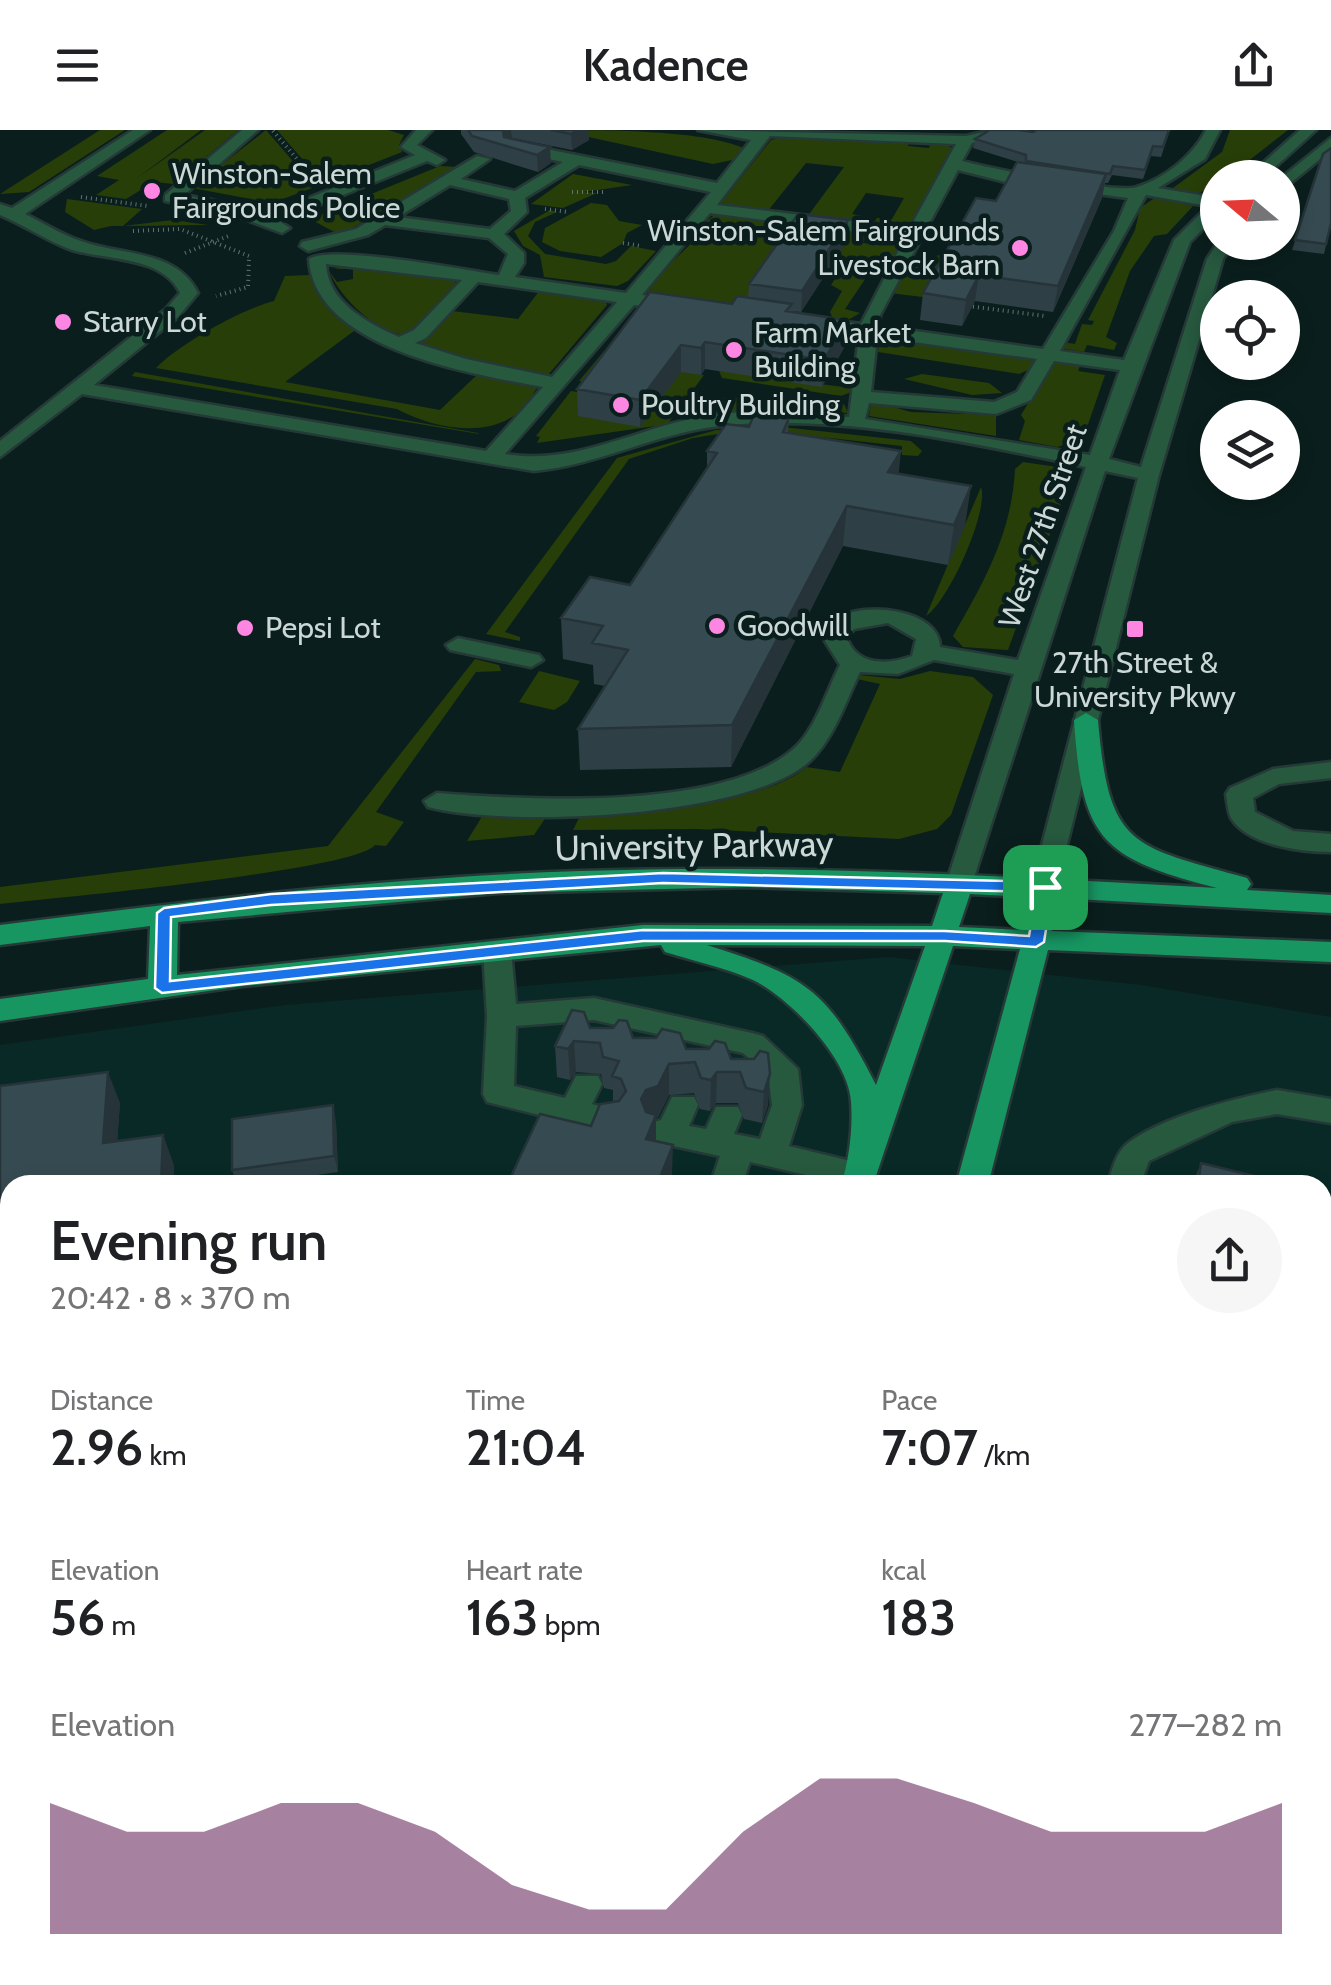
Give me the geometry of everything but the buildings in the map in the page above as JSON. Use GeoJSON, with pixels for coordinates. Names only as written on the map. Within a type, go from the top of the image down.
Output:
{"type":"FeatureCollection","features":[{"type":"Feature","properties":{"kind":"main road"},"geometry":{"type":"LineString","coordinates":[[1086,720],[1092,792],[1112,832],[1170,868],[1324,903]]}},
{"type":"Feature","properties":{"kind":"main road","name":"University Parkway"},"geometry":{"type":"LineString","coordinates":[[0,934],[271,900],[663,878],[1045,887],[1324,903]]}},
{"type":"Feature","properties":{"kind":"main road"},"geometry":{"type":"LineString","coordinates":[[860,1175],[960,884]]}},
{"type":"Feature","properties":{"kind":"main road"},"geometry":{"type":"LineString","coordinates":[[975,1175],[1036,942],[1045,887]]}},
{"type":"Feature","properties":{"kind":"main road"},"geometry":{"type":"LineString","coordinates":[[162,988],[164,913]]}},
{"type":"Feature","properties":{"kind":"main road"},"geometry":{"type":"LineString","coordinates":[[643,935],[761,972],[810,1006],[851,1060],[867,1098],[860,1175]]}},
{"type":"Feature","properties":{"kind":"main road"},"geometry":{"type":"LineString","coordinates":[[0,1010],[162,988],[643,935],[945,936],[1331,952]]}},
{"type":"Feature","properties":{"kind":"street"},"geometry":{"type":"LineString","coordinates":[[7,212],[143,130]]}},
{"type":"Feature","properties":{"kind":"street"},"geometry":{"type":"LineString","coordinates":[[171,198],[251,130]]}},
{"type":"Feature","properties":{"kind":"street"},"geometry":{"type":"LineString","coordinates":[[424,130],[410,140],[409,147],[424,158]]}},
{"type":"Feature","properties":{"kind":"street"},"geometry":{"type":"LineString","coordinates":[[503,130],[513,140],[511,146]]}},
{"type":"Feature","properties":{"kind":"street"},"geometry":{"type":"LineString","coordinates":[[705,130],[986,136]]}},
{"type":"Feature","properties":{"kind":"street"},"geometry":{"type":"LineString","coordinates":[[861,397],[996,408],[1024,396],[1122,231],[1140,192],[1200,156],[1212,130]]}},
{"type":"Feature","properties":{"kind":"street"},"geometry":{"type":"LineString","coordinates":[[1274,160],[1309,130]]}},
{"type":"Feature","properties":{"kind":"street"},"geometry":{"type":"LineString","coordinates":[[491,458],[706,208],[764,133]]}},
{"type":"Feature","properties":{"kind":"street"},"geometry":{"type":"LineString","coordinates":[[856,423],[871,315],[954,164],[986,136]]}},
{"type":"Feature","properties":{"kind":"street"},"geometry":{"type":"LineString","coordinates":[[1300,169],[1331,142]]}},
{"type":"Feature","properties":{"kind":"street"},"geometry":{"type":"LineString","coordinates":[[312,253],[382,220],[482,159],[511,146],[720,189]]}},
{"type":"Feature","properties":{"kind":"street"},"geometry":{"type":"LineString","coordinates":[[268,220],[424,158],[456,162],[482,159]]}},
{"type":"Feature","properties":{"kind":"street"},"geometry":{"type":"LineString","coordinates":[[451,181],[524,192],[580,158]]}},
{"type":"Feature","properties":{"kind":"street"},"geometry":{"type":"LineString","coordinates":[[954,164],[1049,184],[1200,201]]}},
{"type":"Feature","properties":{"kind":"street"},"geometry":{"type":"LineString","coordinates":[[494,234],[519,212],[524,192]]}},
{"type":"Feature","properties":{"kind":"street"},"geometry":{"type":"LineString","coordinates":[[171,198],[268,220],[312,253],[704,308]]}},
{"type":"Feature","properties":{"kind":"street"},"geometry":{"type":"LineString","coordinates":[[706,208],[916,234]]}},
{"type":"Feature","properties":{"kind":"street"},"geometry":{"type":"LineString","coordinates":[[0,450],[172,313],[184,301],[188,286],[156,265],[76,245],[7,212]]}},
{"type":"Feature","properties":{"kind":"street"},"geometry":{"type":"LineString","coordinates":[[382,220],[494,234],[516,253],[516,263],[504,281]]}},
{"type":"Feature","properties":{"kind":"street","name":"West 27th Street"},"geometry":{"type":"LineString","coordinates":[[960,884],[1027,669],[1131,366],[1182,240],[1200,222]]}},
{"type":"Feature","properties":{"kind":"street"},"geometry":{"type":"LineString","coordinates":[[312,253],[320,283],[344,310],[399,344],[450,361],[554,383]]}},
{"type":"Feature","properties":{"kind":"street"},"geometry":{"type":"LineString","coordinates":[[1045,887],[1150,475],[1215,260]]}},
{"type":"Feature","properties":{"kind":"street"},"geometry":{"type":"LineString","coordinates":[[399,344],[420,334],[474,277]]}},
{"type":"Feature","properties":{"kind":"street"},"geometry":{"type":"LineString","coordinates":[[789,319],[1131,366]]}},
{"type":"Feature","properties":{"kind":"street"},"geometry":{"type":"LineString","coordinates":[[79,388],[534,466],[562,464],[636,439],[714,421],[804,417],[1100,462],[1150,475]]}},
{"type":"Feature","properties":{"kind":"street"},"geometry":{"type":"LineString","coordinates":[[872,615],[916,626],[930,643],[922,660],[897,668],[853,662],[836,647],[838,630],[858,618],[872,615]]}},
{"type":"Feature","properties":{"kind":"street"},"geometry":{"type":"LineString","coordinates":[[458,645],[531,660]]}},
{"type":"Feature","properties":{"kind":"street"},"geometry":{"type":"LineString","coordinates":[[928,652],[1027,669]]}},
{"type":"Feature","properties":{"kind":"street"},"geometry":{"type":"LineString","coordinates":[[437,801],[492,807],[590,806],[693,796],[768,779],[803,754],[853,662]]}},
{"type":"Feature","properties":{"kind":"street"},"geometry":{"type":"LineString","coordinates":[[1331,770],[1272,777],[1239,794],[1243,816],[1270,836],[1309,844],[1331,843]]}},
{"type":"Feature","properties":{"kind":"street"},"geometry":{"type":"LineString","coordinates":[[497,951],[502,1016],[498,1094],[580,1098],[608,1120]]}},
{"type":"Feature","properties":{"kind":"street"},"geometry":{"type":"LineString","coordinates":[[502,1016],[594,1009],[752,1044],[783,1069],[787,1106],[738,1140],[729,1175]]}},
{"type":"Feature","properties":{"kind":"street"},"geometry":{"type":"LineString","coordinates":[[603,1047],[617,1014]]}},
{"type":"Feature","properties":{"kind":"street"},"geometry":{"type":"LineString","coordinates":[[645,1056],[659,1024]]}},
{"type":"Feature","properties":{"kind":"street"},"geometry":{"type":"LineString","coordinates":[[697,1068],[711,1035]]}},
{"type":"Feature","properties":{"kind":"street"},"geometry":{"type":"LineString","coordinates":[[741,1078],[752,1044]]}},
{"type":"Feature","properties":{"kind":"street"},"geometry":{"type":"LineString","coordinates":[[1126,1175],[1138,1152],[1226,1112],[1277,1102],[1331,1111]]}},
{"type":"Feature","properties":{"kind":"street"},"geometry":{"type":"LineString","coordinates":[[672,1124],[860,1175]]}},
{"type":"Feature","properties":{"kind":"path"},"geometry":{"type":"LineString","coordinates":[[272,130],[327,196]]}},
{"type":"Feature","properties":{"kind":"path"},"geometry":{"type":"LineString","coordinates":[[524,192],[611,192]]}},
{"type":"Feature","properties":{"kind":"path"},"geometry":{"type":"LineString","coordinates":[[70,195],[159,208],[171,198]]}},
{"type":"Feature","properties":{"kind":"path"},"geometry":{"type":"LineString","coordinates":[[129,231],[180,229],[249,256],[248,287],[214,297]]}},
{"type":"Feature","properties":{"kind":"path"},"geometry":{"type":"LineString","coordinates":[[180,256],[231,235]]}},
{"type":"Feature","properties":{"kind":"path"},"geometry":{"type":"LineString","coordinates":[[961,304],[1068,320]]}},
{"type":"Feature","properties":{"kind":"shaded area"},"geometry":{"type":"Polygon","coordinates":[[[888,957],[1141,985],[1331,1017],[1331,1175],[0,1175],[0,1045],[285,1005],[888,957]]]}},
{"type":"Feature","properties":{"kind":"green space"},"geometry":{"type":"Polygon","coordinates":[[[100,130],[125,130],[29,192],[0,194],[100,130]]]}},
{"type":"Feature","properties":{"kind":"green space"},"geometry":{"type":"Polygon","coordinates":[[[167,130],[201,130],[136,179],[205,130],[238,130],[174,184],[154,182],[126,199],[96,195],[119,180],[97,176],[167,130]]]}},
{"type":"Feature","properties":{"kind":"green space"},"geometry":{"type":"Polygon","coordinates":[[[266,130],[315,187],[272,203],[192,188],[266,130]]]}},
{"type":"Feature","properties":{"kind":"green space"},"geometry":{"type":"Polygon","coordinates":[[[277,130],[388,130],[404,135],[399,145],[402,152],[323,183],[277,130]]]}},
{"type":"Feature","properties":{"kind":"green space"},"geometry":{"type":"Polygon","coordinates":[[[556,130],[681,135],[746,149],[737,159],[713,164],[556,130]]]}},
{"type":"Feature","properties":{"kind":"green space"},"geometry":{"type":"Polygon","coordinates":[[[1230,130],[1288,130],[1250,160],[1211,160],[1222,152],[1230,130]]]}},
{"type":"Feature","properties":{"kind":"green space"},"geometry":{"type":"Polygon","coordinates":[[[787,136],[910,137],[908,146],[929,148],[932,139],[946,142],[952,149],[913,224],[873,224],[877,218],[892,219],[904,198],[866,193],[852,214],[868,217],[863,223],[807,217],[844,167],[806,163],[767,212],[720,204],[771,140],[787,136]]]}},
{"type":"Feature","properties":{"kind":"green space"},"geometry":{"type":"Polygon","coordinates":[[[440,166],[458,167],[340,235],[310,219],[440,166]]]}},
{"type":"Feature","properties":{"kind":"green space"},"geometry":{"type":"Polygon","coordinates":[[[1200,168],[1200,192],[1173,188],[1200,168]]]}},
{"type":"Feature","properties":{"kind":"green space"},"geometry":{"type":"Polygon","coordinates":[[[573,174],[632,185],[583,192],[597,193],[563,208],[531,204],[573,174]]]}},
{"type":"Feature","properties":{"kind":"green space"},"geometry":{"type":"Polygon","coordinates":[[[1156,197],[1193,206],[1167,234],[1154,236],[1130,271],[1106,337],[1117,343],[1114,350],[1087,345],[1084,352],[1060,348],[1062,342],[1075,344],[1082,324],[1092,325],[1094,321],[1088,320],[1135,230],[1140,208],[1156,197]]]}},
{"type":"Feature","properties":{"kind":"green space"},"geometry":{"type":"Polygon","coordinates":[[[67,199],[142,209],[123,226],[94,230],[65,212],[67,199]]]}},
{"type":"Feature","properties":{"kind":"green space"},"geometry":{"type":"Polygon","coordinates":[[[591,203],[607,205],[619,221],[642,225],[601,257],[560,251],[542,242],[545,228],[591,203]]]}},
{"type":"Feature","properties":{"kind":"green space"},"geometry":{"type":"Polygon","coordinates":[[[550,210],[557,212],[535,222],[528,236],[545,254],[606,264],[616,261],[631,246],[656,251],[628,281],[617,286],[544,277],[540,255],[523,246],[514,231],[550,210]]]}},
{"type":"Feature","properties":{"kind":"green space"},"geometry":{"type":"Polygon","coordinates":[[[716,214],[814,225],[787,237],[749,288],[751,310],[646,293],[644,289],[701,234],[697,228],[716,214]]]}},
{"type":"Feature","properties":{"kind":"green space"},"geometry":{"type":"Polygon","coordinates":[[[173,220],[208,225],[124,226],[173,220]]]}},
{"type":"Feature","properties":{"kind":"green space"},"geometry":{"type":"Polygon","coordinates":[[[848,228],[869,231],[863,243],[871,244],[875,237],[880,242],[902,244],[894,258],[882,254],[845,309],[860,313],[848,320],[834,321],[830,312],[842,291],[831,285],[848,259],[837,256],[847,241],[848,228]]]}},
{"type":"Feature","properties":{"kind":"green space"},"geometry":{"type":"Polygon","coordinates":[[[914,254],[919,260],[940,255],[973,259],[931,298],[890,293],[914,254]]]}},
{"type":"Feature","properties":{"kind":"green space"},"geometry":{"type":"Polygon","coordinates":[[[356,265],[450,278],[460,286],[410,335],[398,333],[362,313],[342,293],[329,271],[337,282],[353,279],[353,269],[334,269],[356,265]]]}},
{"type":"Feature","properties":{"kind":"green space"},"geometry":{"type":"Polygon","coordinates":[[[309,275],[327,302],[358,328],[285,382],[440,410],[479,373],[538,386],[522,409],[506,420],[491,426],[459,428],[397,409],[156,368],[212,328],[274,301],[285,276],[309,275]]]}},
{"type":"Feature","properties":{"kind":"green space"},"geometry":{"type":"Polygon","coordinates":[[[540,290],[605,300],[607,305],[548,375],[482,363],[420,344],[452,311],[518,319],[540,290]]]}},
{"type":"Feature","properties":{"kind":"green space"},"geometry":{"type":"Polygon","coordinates":[[[880,337],[1037,357],[1035,367],[1019,374],[878,352],[880,337]]]}},
{"type":"Feature","properties":{"kind":"green space"},"geometry":{"type":"Polygon","coordinates":[[[604,351],[623,354],[618,362],[704,375],[669,422],[662,425],[537,443],[540,437],[536,436],[571,391],[595,395],[603,385],[579,381],[604,351]]]}},
{"type":"Feature","properties":{"kind":"green space"},"geometry":{"type":"Polygon","coordinates":[[[1055,359],[1080,366],[1078,371],[1105,375],[1083,439],[1057,447],[1019,440],[1025,421],[1021,415],[1055,359]]]}},
{"type":"Feature","properties":{"kind":"green space"},"geometry":{"type":"Polygon","coordinates":[[[719,371],[851,388],[851,392],[841,396],[722,378],[719,371]]]}},
{"type":"Feature","properties":{"kind":"green space"},"geometry":{"type":"Polygon","coordinates":[[[135,372],[478,433],[479,434],[132,376],[135,372]]]}},
{"type":"Feature","properties":{"kind":"green space"},"geometry":{"type":"Polygon","coordinates":[[[922,374],[989,383],[1002,393],[972,395],[904,379],[922,374]]]}},
{"type":"Feature","properties":{"kind":"green space"},"geometry":{"type":"Polygon","coordinates":[[[779,397],[844,404],[848,413],[753,409],[682,420],[682,415],[700,398],[779,397]]]}},
{"type":"Feature","properties":{"kind":"green space"},"geometry":{"type":"Polygon","coordinates":[[[871,404],[911,412],[996,415],[996,436],[869,416],[871,404]]]}},
{"type":"Feature","properties":{"kind":"green space"},"geometry":{"type":"Polygon","coordinates":[[[773,426],[911,441],[922,451],[918,456],[902,455],[902,446],[749,429],[693,438],[629,459],[505,632],[520,637],[520,641],[486,634],[617,458],[716,430],[773,426]]]}},
{"type":"Feature","properties":{"kind":"green space"},"geometry":{"type":"Polygon","coordinates":[[[1023,462],[1057,467],[1070,479],[1008,650],[963,647],[953,636],[995,556],[1008,514],[1015,469],[1023,462]]]}},
{"type":"Feature","properties":{"kind":"green space"},"geometry":{"type":"Polygon","coordinates":[[[981,487],[979,515],[965,555],[945,593],[926,616],[981,487]]]}},
{"type":"Feature","properties":{"kind":"green space"},"geometry":{"type":"Polygon","coordinates":[[[475,659],[499,665],[501,671],[476,672],[376,812],[404,822],[386,846],[375,845],[355,855],[261,874],[0,904],[0,887],[328,846],[475,659]]]}},
{"type":"Feature","properties":{"kind":"green space"},"geometry":{"type":"Polygon","coordinates":[[[539,671],[580,681],[567,702],[554,710],[519,702],[539,671]]]}},
{"type":"Feature","properties":{"kind":"green space"},"geometry":{"type":"Polygon","coordinates":[[[930,671],[973,677],[993,695],[951,815],[937,829],[899,839],[698,829],[573,830],[580,816],[731,798],[787,780],[806,767],[840,772],[880,684],[857,679],[859,675],[900,679],[930,671]]]}},
{"type":"Feature","properties":{"kind":"green space"},"geometry":{"type":"Polygon","coordinates":[[[483,815],[546,817],[534,835],[467,841],[483,815]]]}},
{"type":"Feature","properties":{"kind":"place","name":"Winston-Salem Fairgrounds Police"},"geometry":{"type":"Point","coordinates":[152,191]}},
{"type":"Feature","properties":{"kind":"place","name":"Winston-Salem Fairgrounds Livestock Barn"},"geometry":{"type":"Point","coordinates":[1020,248]}},
{"type":"Feature","properties":{"kind":"place","name":"Starry Lot"},"geometry":{"type":"Point","coordinates":[63,322]}},
{"type":"Feature","properties":{"kind":"place","name":"Farm Market Building"},"geometry":{"type":"Point","coordinates":[734,350]}},
{"type":"Feature","properties":{"kind":"place","name":"Poultry Building"},"geometry":{"type":"Point","coordinates":[621,405]}},
{"type":"Feature","properties":{"kind":"place","name":"Goodwill"},"geometry":{"type":"Point","coordinates":[717,626]}},
{"type":"Feature","properties":{"kind":"place","name":"Pepsi Lot"},"geometry":{"type":"Point","coordinates":[245,628]}},
{"type":"Feature","properties":{"kind":"place","name":"27th Street & University Pkwy"},"geometry":{"type":"Point","coordinates":[1135,629]}},
{"type":"Feature","properties":{"kind":"route"},"geometry":{"type":"LineString","coordinates":[[663,878],[1045,887],[1036,942],[945,936],[643,935],[568,946],[443,954],[243,976],[162,988],[164,913],[271,900],[663,878]]}}]}
